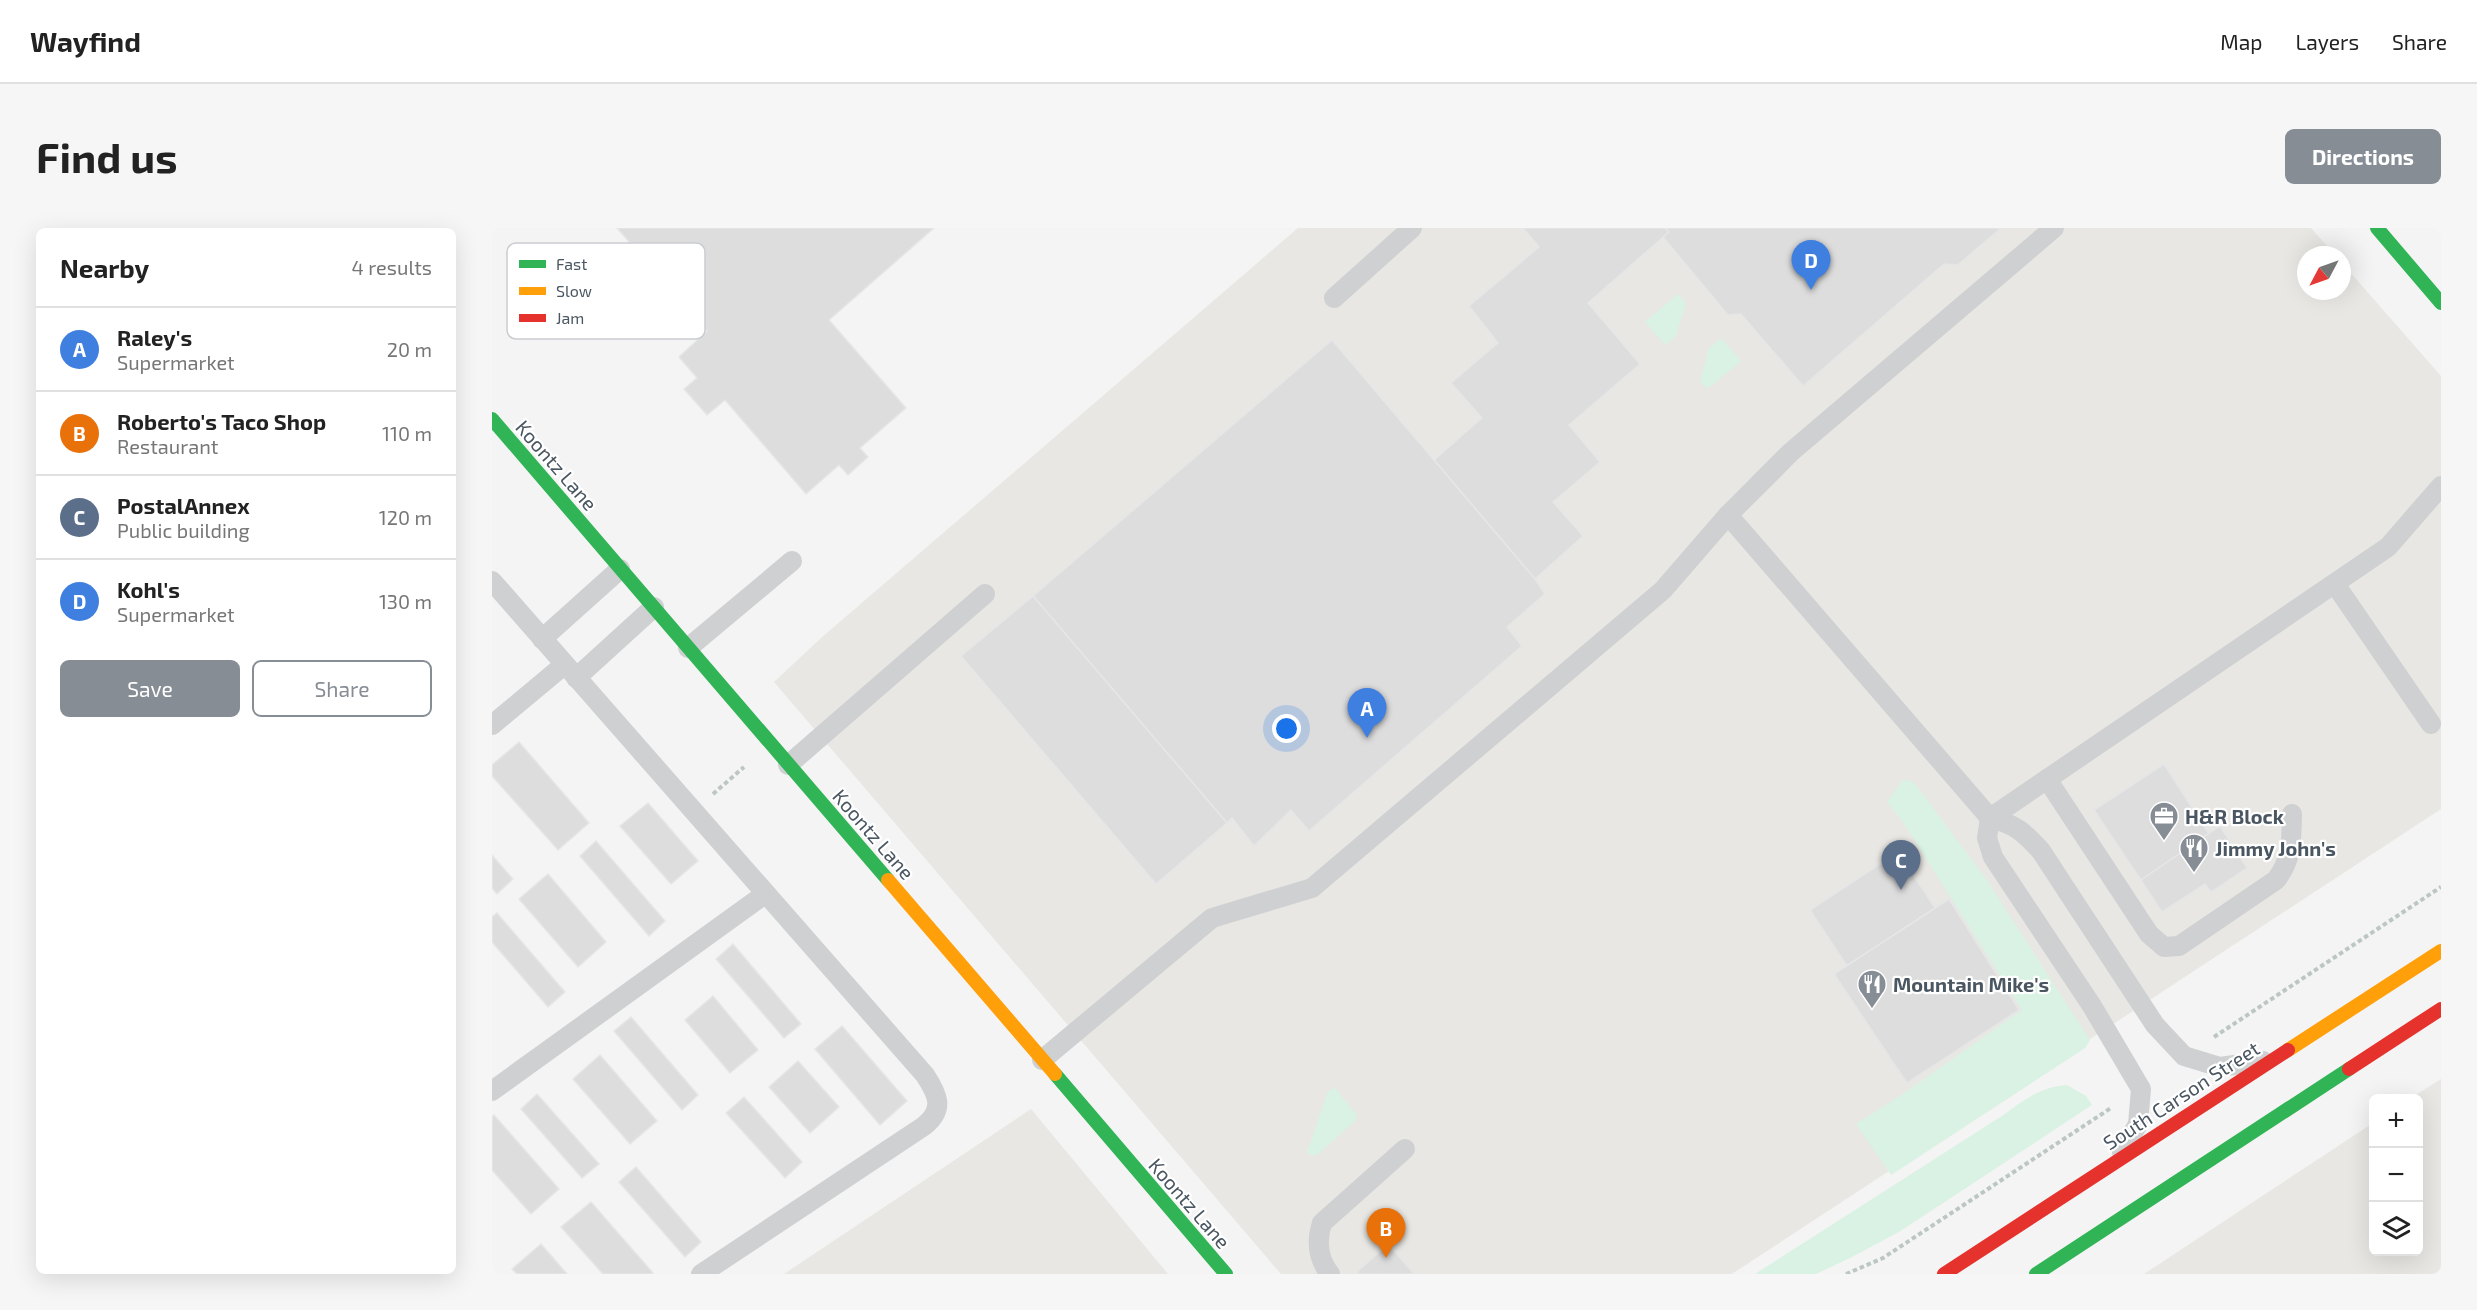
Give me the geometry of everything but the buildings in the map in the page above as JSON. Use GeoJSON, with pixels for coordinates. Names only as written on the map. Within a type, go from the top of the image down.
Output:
{"type":"FeatureCollection","features":[{"type":"Feature","properties":{"kind":"street"},"geometry":{"type":"LineString","coordinates":[[2377,228],[2441,303]]}},
{"type":"Feature","properties":{"kind":"street","name":"Koontz Lane"},"geometry":{"type":"LineString","coordinates":[[492,419],[1226,1274]]}},
{"type":"Feature","properties":{"kind":"street","name":"South Carson Street"},"geometry":{"type":"LineString","coordinates":[[1944,1274],[2441,951]]}},
{"type":"Feature","properties":{"kind":"street"},"geometry":{"type":"LineString","coordinates":[[2036,1274],[2441,1009]]}},
{"type":"Feature","properties":{"kind":"lane"},"geometry":{"type":"LineString","coordinates":[[1334,298],[1412,228]]}},
{"type":"Feature","properties":{"kind":"lane"},"geometry":{"type":"LineString","coordinates":[[1042,1060],[1212,918],[1312,888],[1664,590],[1728,515],[1791,452],[2054,228]]}},
{"type":"Feature","properties":{"kind":"lane"},"geometry":{"type":"LineString","coordinates":[[2117,1160],[2138,1124],[2141,1089],[2092,1006],[1993,857],[1988,838],[1990,818],[2388,547],[2441,486]]}},
{"type":"Feature","properties":{"kind":"lane"},"geometry":{"type":"LineString","coordinates":[[1728,515],[1990,818],[2007,822],[2023,831],[2041,851],[2156,1025],[2184,1056],[2220,1067],[2272,1060]]}},
{"type":"Feature","properties":{"kind":"lane"},"geometry":{"type":"LineString","coordinates":[[688,648],[792,561]]}},
{"type":"Feature","properties":{"kind":"lane"},"geometry":{"type":"LineString","coordinates":[[542,639],[620,569]]}},
{"type":"Feature","properties":{"kind":"lane"},"geometry":{"type":"LineString","coordinates":[[492,581],[925,1075],[935,1091],[938,1107],[933,1118],[924,1126],[701,1274]]}},
{"type":"Feature","properties":{"kind":"lane"},"geometry":{"type":"LineString","coordinates":[[2335,584],[2431,724]]}},
{"type":"Feature","properties":{"kind":"lane"},"geometry":{"type":"LineString","coordinates":[[788,765],[985,594]]}},
{"type":"Feature","properties":{"kind":"lane"},"geometry":{"type":"LineString","coordinates":[[492,725],[570,672],[654,607]]}},
{"type":"Feature","properties":{"kind":"lane"},"geometry":{"type":"LineString","coordinates":[[2047,779],[2149,934],[2164,947],[2179,946],[2276,880],[2287,866],[2291,849],[2292,814]]}},
{"type":"Feature","properties":{"kind":"lane"},"geometry":{"type":"LineString","coordinates":[[492,1090],[765,894]]}},
{"type":"Feature","properties":{"kind":"lane"},"geometry":{"type":"LineString","coordinates":[[1330,1274],[1319,1256],[1318,1234],[1322,1223],[1405,1149]]}},
{"type":"Feature","properties":{"kind":"path"},"geometry":{"type":"LineString","coordinates":[[693,812],[744,767]]}},
{"type":"Feature","properties":{"kind":"shaded area"},"geometry":{"type":"Polygon","coordinates":[[[1298,228],[2311,228],[2327,246],[2297,246],[2297,300],[2351,300],[2351,273],[2441,376],[2441,809],[1732,1274],[1281,1274],[774,682],[821,638],[1298,228]]]}},
{"type":"Feature","properties":{"kind":"shaded area"},"geometry":{"type":"Polygon","coordinates":[[[2441,1079],[2441,1274],[2144,1274],[2369,1126],[2369,1256],[2423,1256],[2423,1094],[2417,1094],[2441,1079]]]}},
{"type":"Feature","properties":{"kind":"shaded area"},"geometry":{"type":"Polygon","coordinates":[[[1031,1109],[1168,1274],[784,1274],[1031,1109]]]}},
{"type":"Feature","properties":{"kind":"green space"},"geometry":{"type":"Polygon","coordinates":[[[1678,294],[1686,303],[1676,336],[1665,345],[1645,322],[1678,294]]]}},
{"type":"Feature","properties":{"kind":"green space"},"geometry":{"type":"Polygon","coordinates":[[[1721,338],[1741,361],[1707,389],[1700,381],[1709,348],[1721,338]]]}},
{"type":"Feature","properties":{"kind":"green space"},"geometry":{"type":"Polygon","coordinates":[[[1903,780],[1912,781],[1919,789],[1986,879],[2090,1040],[2085,1048],[1891,1175],[1856,1124],[1903,1094],[2022,1010],[1903,822],[1887,802],[1903,780]]]}},
{"type":"Feature","properties":{"kind":"green space"},"geometry":{"type":"Polygon","coordinates":[[[2067,1085],[2086,1096],[2092,1105],[1899,1232],[1816,1274],[1755,1274],[2027,1099],[2049,1088],[2067,1085]]]}},
{"type":"Feature","properties":{"kind":"green space"},"geometry":{"type":"Polygon","coordinates":[[[1335,1088],[1357,1115],[1356,1120],[1317,1155],[1311,1156],[1307,1152],[1328,1091],[1335,1088]]]}},
{"type":"Feature","properties":{"kind":"traffic: fast"},"geometry":{"type":"LineString","coordinates":[[2377,228],[2441,303]]}},
{"type":"Feature","properties":{"kind":"traffic: fast"},"geometry":{"type":"LineString","coordinates":[[492,419],[888,880]]}},
{"type":"Feature","properties":{"kind":"traffic: fast"},"geometry":{"type":"LineString","coordinates":[[2036,1274],[2349,1069]]}},
{"type":"Feature","properties":{"kind":"traffic: fast"},"geometry":{"type":"LineString","coordinates":[[1055,1074],[1226,1274]]}},
{"type":"Feature","properties":{"kind":"traffic: slow"},"geometry":{"type":"LineString","coordinates":[[888,880],[1055,1074]]}},
{"type":"Feature","properties":{"kind":"traffic: slow"},"geometry":{"type":"LineString","coordinates":[[2288,1050],[2441,951]]}},
{"type":"Feature","properties":{"kind":"traffic: jam"},"geometry":{"type":"LineString","coordinates":[[2349,1069],[2441,1009]]}},
{"type":"Feature","properties":{"kind":"traffic: jam"},"geometry":{"type":"LineString","coordinates":[[1944,1274],[2288,1050]]}},
{"type":"Feature","properties":{"kind":"place","name":"Kohl's"},"geometry":{"type":"Point","coordinates":[1811,290]}},
{"type":"Feature","properties":{"kind":"place","name":"Raley's"},"geometry":{"type":"Point","coordinates":[1367,738]}},
{"type":"Feature","properties":{"kind":"place","name":"H&R Block"},"geometry":{"type":"Point","coordinates":[2164,842]}},
{"type":"Feature","properties":{"kind":"place","name":"Jimmy John's"},"geometry":{"type":"Point","coordinates":[2194,874]}},
{"type":"Feature","properties":{"kind":"place","name":"PostalAnnex"},"geometry":{"type":"Point","coordinates":[1901,890]}},
{"type":"Feature","properties":{"kind":"place","name":"Mountain Mike's"},"geometry":{"type":"Point","coordinates":[1872,1010]}},
{"type":"Feature","properties":{"kind":"place","name":"Roberto's Taco Shop"},"geometry":{"type":"Point","coordinates":[1386,1258]}}]}
